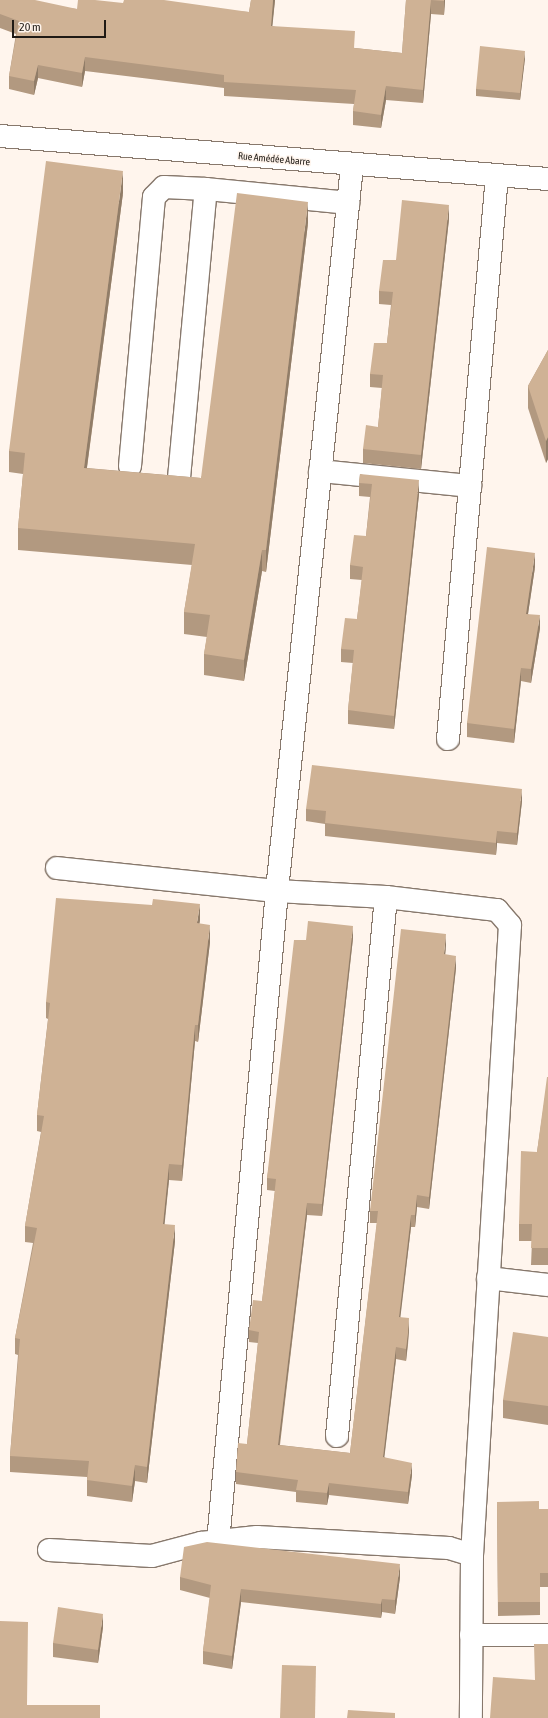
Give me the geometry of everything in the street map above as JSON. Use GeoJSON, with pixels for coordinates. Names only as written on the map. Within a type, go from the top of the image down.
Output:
{"type":"FeatureCollection","features":[{"type":"Feature","properties":{"kind":"street","name":"Rue Amédée Abarre"},"geometry":{"type":"LineString","coordinates":[[0,136],[352,166],[548,179]]}},
{"type":"Feature","properties":{"kind":"street"},"geometry":{"type":"LineString","coordinates":[[218,1542],[277,891],[352,166]]}},
{"type":"Feature","properties":{"kind":"street"},"geometry":{"type":"LineString","coordinates":[[448,739],[498,175]]}},
{"type":"Feature","properties":{"kind":"street"},"geometry":{"type":"LineString","coordinates":[[130,466],[154,197],[164,187],[206,189],[348,203]]}},
{"type":"Feature","properties":{"kind":"street"},"geometry":{"type":"LineString","coordinates":[[179,478],[206,189]]}},
{"type":"Feature","properties":{"kind":"street"},"geometry":{"type":"LineString","coordinates":[[320,471],[470,486]]}},
{"type":"Feature","properties":{"kind":"street"},"geometry":{"type":"LineString","coordinates":[[57,868],[277,891],[386,897],[497,910],[510,925],[472,1555],[471,1718]]}},
{"type":"Feature","properties":{"kind":"street"},"geometry":{"type":"LineString","coordinates":[[337,1436],[386,897]]}},
{"type":"Feature","properties":{"kind":"street"},"geometry":{"type":"LineString","coordinates":[[488,1278],[548,1285]]}},
{"type":"Feature","properties":{"kind":"street"},"geometry":{"type":"LineString","coordinates":[[49,1550],[152,1556],[201,1543],[257,1537],[448,1548],[472,1555]]}},
{"type":"Feature","properties":{"kind":"street"},"geometry":{"type":"LineString","coordinates":[[472,1635],[548,1635]]}},
{"type":"Feature","properties":{"kind":"building"},"geometry":{"type":"Polygon","coordinates":[[[0,0],[35,0],[77,9],[78,0],[123,3],[124,0],[164,0],[249,12],[251,0],[273,0],[271,26],[355,31],[354,48],[402,53],[406,0],[431,0],[423,90],[386,86],[381,115],[353,111],[356,90],[224,82],[224,75],[85,57],[82,73],[38,65],[34,81],[9,76],[19,21],[0,14],[0,0]]]}},
{"type":"Feature","properties":{"kind":"building"},"geometry":{"type":"Polygon","coordinates":[[[480,46],[525,51],[520,93],[476,89],[480,46]]]}},
{"type":"Feature","properties":{"kind":"building"},"geometry":{"type":"Polygon","coordinates":[[[46,161],[123,171],[84,468],[201,478],[237,193],[308,202],[266,550],[262,550],[244,660],[204,654],[210,615],[184,612],[195,544],[18,528],[25,453],[9,451],[46,161]]]}},
{"type":"Feature","properties":{"kind":"building"},"geometry":{"type":"Polygon","coordinates":[[[402,200],[449,205],[421,455],[363,449],[366,425],[378,427],[383,375],[370,374],[374,343],[387,343],[393,292],[379,291],[383,260],[396,260],[402,200]]]}},
{"type":"Feature","properties":{"kind":"building"},"geometry":{"type":"Polygon","coordinates":[[[548,350],[548,437],[546,441],[528,386],[548,350]]]}},
{"type":"Feature","properties":{"kind":"building"},"geometry":{"type":"Polygon","coordinates":[[[360,474],[419,480],[394,716],[348,710],[354,650],[341,649],[345,618],[357,619],[363,567],[350,565],[354,535],[366,536],[372,484],[359,483],[360,474]]]}},
{"type":"Feature","properties":{"kind":"building"},"geometry":{"type":"Polygon","coordinates":[[[487,547],[535,553],[526,614],[540,615],[531,669],[521,668],[514,729],[467,723],[487,547]]]}},
{"type":"Feature","properties":{"kind":"building"},"geometry":{"type":"Polygon","coordinates":[[[312,765],[522,789],[517,833],[497,831],[496,843],[325,823],[326,811],[306,809],[312,765]]]}},
{"type":"Feature","properties":{"kind":"building"},"geometry":{"type":"Polygon","coordinates":[[[56,898],[152,905],[153,899],[200,904],[197,923],[210,925],[198,1025],[195,1025],[182,1165],[169,1164],[163,1224],[175,1225],[147,1467],[135,1465],[132,1486],[87,1480],[89,1461],[10,1456],[20,1339],[15,1338],[37,1228],[25,1226],[44,1116],[37,1115],[50,1003],[46,1002],[56,898]]]}},
{"type":"Feature","properties":{"kind":"building"},"geometry":{"type":"Polygon","coordinates":[[[308,921],[353,926],[322,1204],[307,1203],[278,1445],[350,1453],[378,1211],[370,1211],[401,929],[446,934],[444,954],[456,956],[429,1197],[417,1195],[415,1215],[411,1215],[399,1317],[409,1318],[408,1333],[406,1349],[396,1347],[383,1457],[412,1463],[408,1492],[329,1483],[327,1493],[296,1490],[298,1480],[236,1472],[238,1443],[247,1444],[259,1332],[249,1330],[253,1300],[262,1301],[276,1179],[267,1178],[294,940],[306,940],[308,921]]]}},
{"type":"Feature","properties":{"kind":"building"},"geometry":{"type":"Polygon","coordinates":[[[547,1077],[548,1248],[531,1248],[532,1224],[519,1224],[521,1151],[537,1152],[547,1077]]]}},
{"type":"Feature","properties":{"kind":"building"},"geometry":{"type":"Polygon","coordinates":[[[513,1332],[548,1337],[548,1406],[503,1400],[513,1332]]]}},
{"type":"Feature","properties":{"kind":"building"},"geometry":{"type":"Polygon","coordinates":[[[539,1501],[539,1509],[548,1509],[548,1573],[540,1573],[540,1602],[498,1602],[497,1502],[539,1501]]]}},
{"type":"Feature","properties":{"kind":"building"},"geometry":{"type":"Polygon","coordinates":[[[207,1542],[400,1564],[395,1600],[382,1599],[381,1604],[241,1589],[232,1656],[203,1651],[211,1585],[180,1577],[184,1547],[207,1542]]]}},
{"type":"Feature","properties":{"kind":"building"},"geometry":{"type":"Polygon","coordinates":[[[58,1607],[103,1614],[98,1650],[53,1643],[58,1607]]]}},
{"type":"Feature","properties":{"kind":"building"},"geometry":{"type":"Polygon","coordinates":[[[0,1621],[28,1622],[27,1705],[100,1705],[100,1718],[0,1718],[0,1621]]]}},
{"type":"Feature","properties":{"kind":"building"},"geometry":{"type":"Polygon","coordinates":[[[534,1644],[548,1644],[548,1718],[490,1718],[493,1677],[535,1680],[534,1644]]]}},
{"type":"Feature","properties":{"kind":"building"},"geometry":{"type":"Polygon","coordinates":[[[282,1665],[316,1666],[315,1718],[280,1718],[282,1665]]]}},
{"type":"Feature","properties":{"kind":"building"},"geometry":{"type":"Polygon","coordinates":[[[348,1710],[395,1713],[395,1718],[347,1718],[348,1710]]]}}]}
